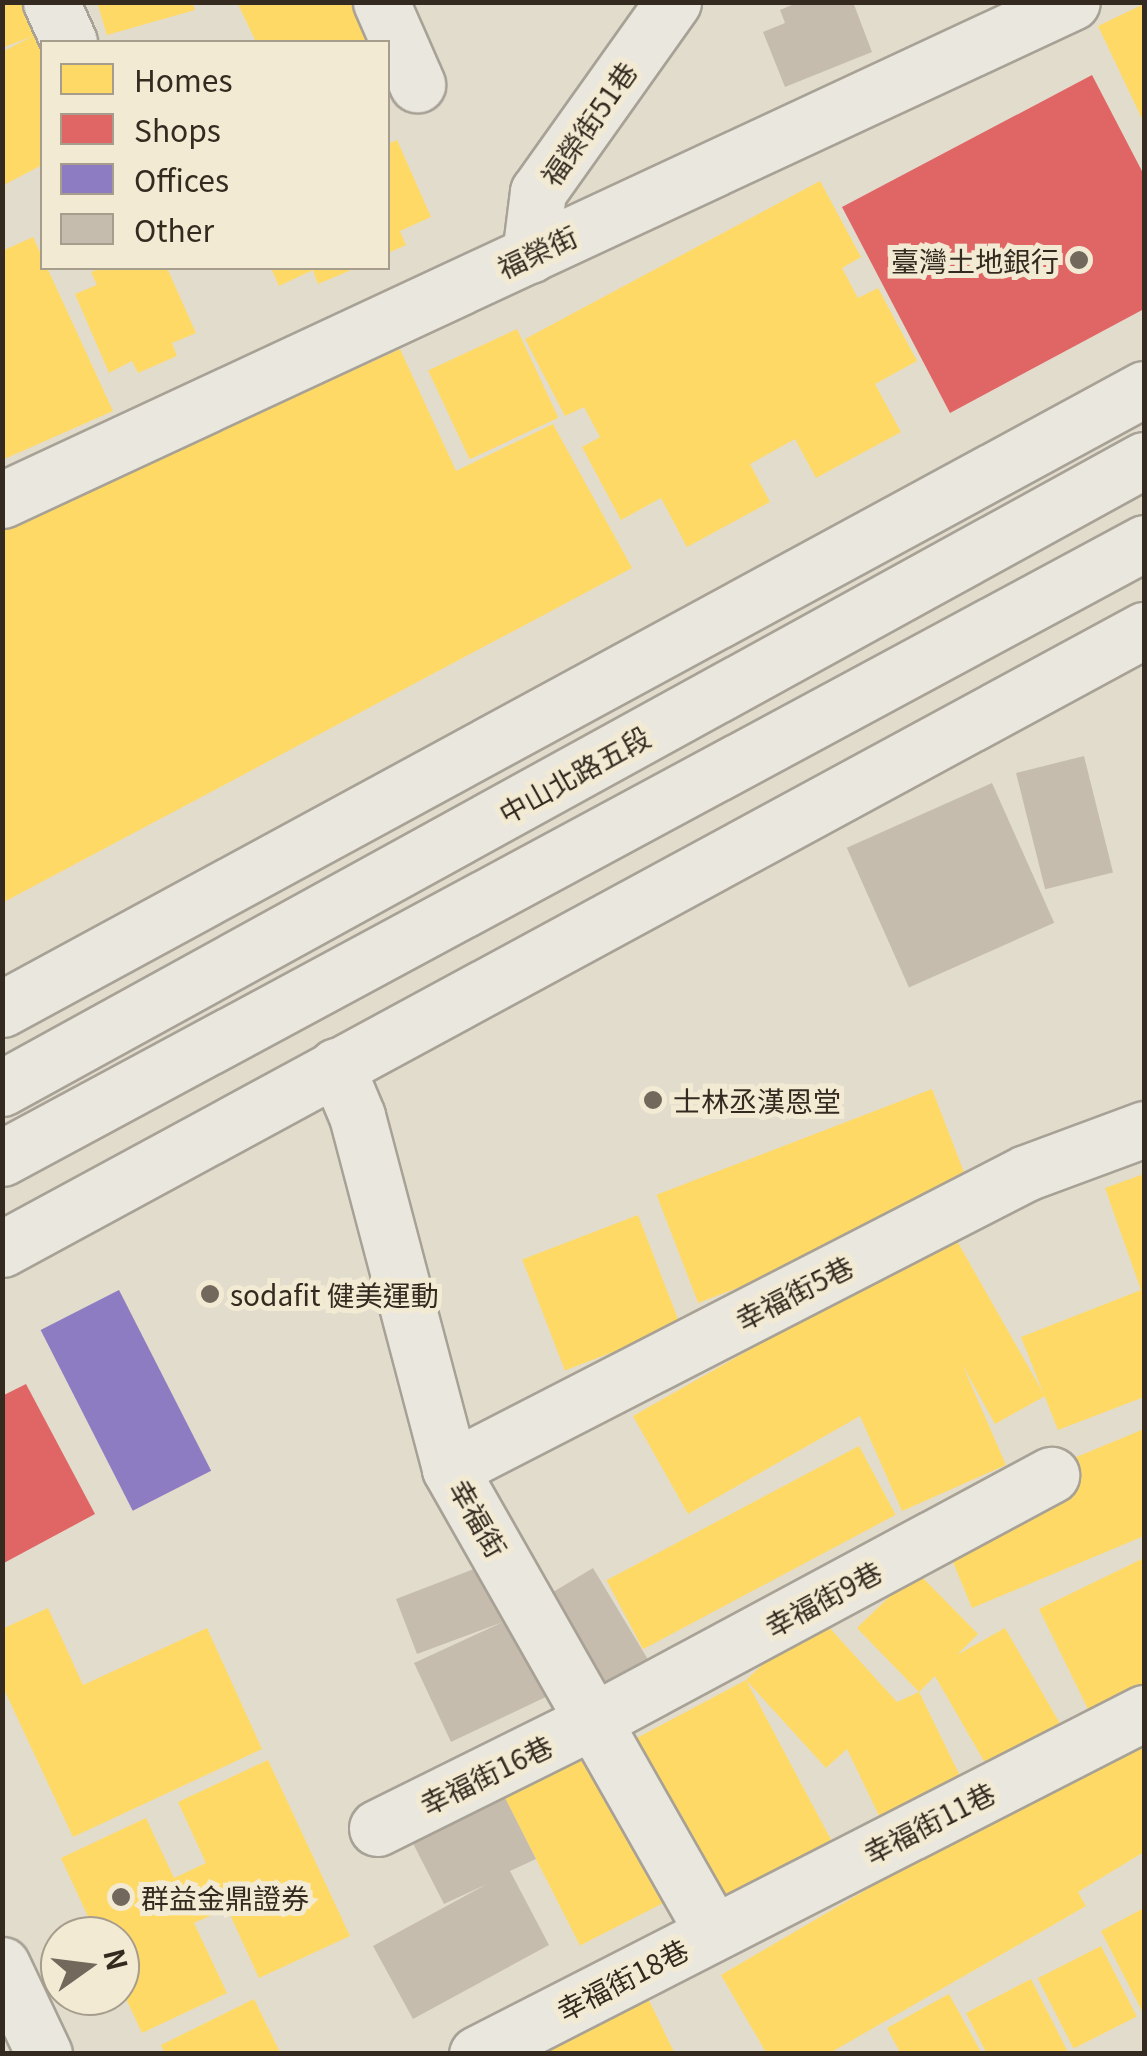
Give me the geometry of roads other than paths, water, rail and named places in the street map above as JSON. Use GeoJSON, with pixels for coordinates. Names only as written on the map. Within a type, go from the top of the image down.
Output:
{"type":"FeatureCollection","features":[{"type":"Feature","properties":{"kind":"main road"},"geometry":{"type":"LineString","coordinates":[[51,2],[68,40]]}},
{"type":"Feature","properties":{"kind":"main road"},"geometry":{"type":"LineString","coordinates":[[381,2],[418,84]]}},
{"type":"Feature","properties":{"kind":"main road","name":"福榮街51巷"},"geometry":{"type":"LineString","coordinates":[[530,255],[538,192],[673,2]]}},
{"type":"Feature","properties":{"kind":"main road","name":"福榮街"},"geometry":{"type":"LineString","coordinates":[[2,500],[1072,2]]}},
{"type":"Feature","properties":{"kind":"main road"},"geometry":{"type":"LineString","coordinates":[[2,1008],[1144,389]]}},
{"type":"Feature","properties":{"kind":"main road","name":"中山北路五段"},"geometry":{"type":"LineString","coordinates":[[2,1088],[1144,460]]}},
{"type":"Feature","properties":{"kind":"main road"},"geometry":{"type":"LineString","coordinates":[[2,1158],[1144,542]]}},
{"type":"Feature","properties":{"kind":"main road"},"geometry":{"type":"LineString","coordinates":[[2,1249],[1144,630]]}},
{"type":"Feature","properties":{"kind":"main road","name":"幸福街"},"geometry":{"type":"LineString","coordinates":[[336,1066],[357,1116],[450,1469],[714,1932]]}},
{"type":"Feature","properties":{"kind":"main road","name":"幸福街5巷"},"geometry":{"type":"LineString","coordinates":[[450,1469],[1026,1173],[1144,1128]]}},
{"type":"Feature","properties":{"kind":"main road","name":"幸福街9巷"},"geometry":{"type":"LineString","coordinates":[[595,1720],[1051,1476]]}},
{"type":"Feature","properties":{"kind":"main road","name":"幸福街11巷"},"geometry":{"type":"LineString","coordinates":[[714,1932],[1144,1713]]}},
{"type":"Feature","properties":{"kind":"main road","name":"幸福街16巷"},"geometry":{"type":"LineString","coordinates":[[377,1828],[595,1720]]}},
{"type":"Feature","properties":{"kind":"main road","name":"幸福街18巷"},"geometry":{"type":"LineString","coordinates":[[476,2054],[714,1932]]}},
{"type":"Feature","properties":{"kind":"main road"},"geometry":{"type":"LineString","coordinates":[[2,1965],[44,2054]]}},
{"type":"Feature","properties":{"kind":"place","name":"臺灣土地銀行"},"geometry":{"type":"Point","coordinates":[1079,260]}},
{"type":"Feature","properties":{"kind":"place","name":"士林丞漢恩堂"},"geometry":{"type":"Point","coordinates":[653,1100]}},
{"type":"Feature","properties":{"kind":"place","name":"sodafit 健美運動"},"geometry":{"type":"Point","coordinates":[210,1294]}},
{"type":"Feature","properties":{"kind":"place","name":"群益金鼎證券"},"geometry":{"type":"Point","coordinates":[121,1897]}}]}
